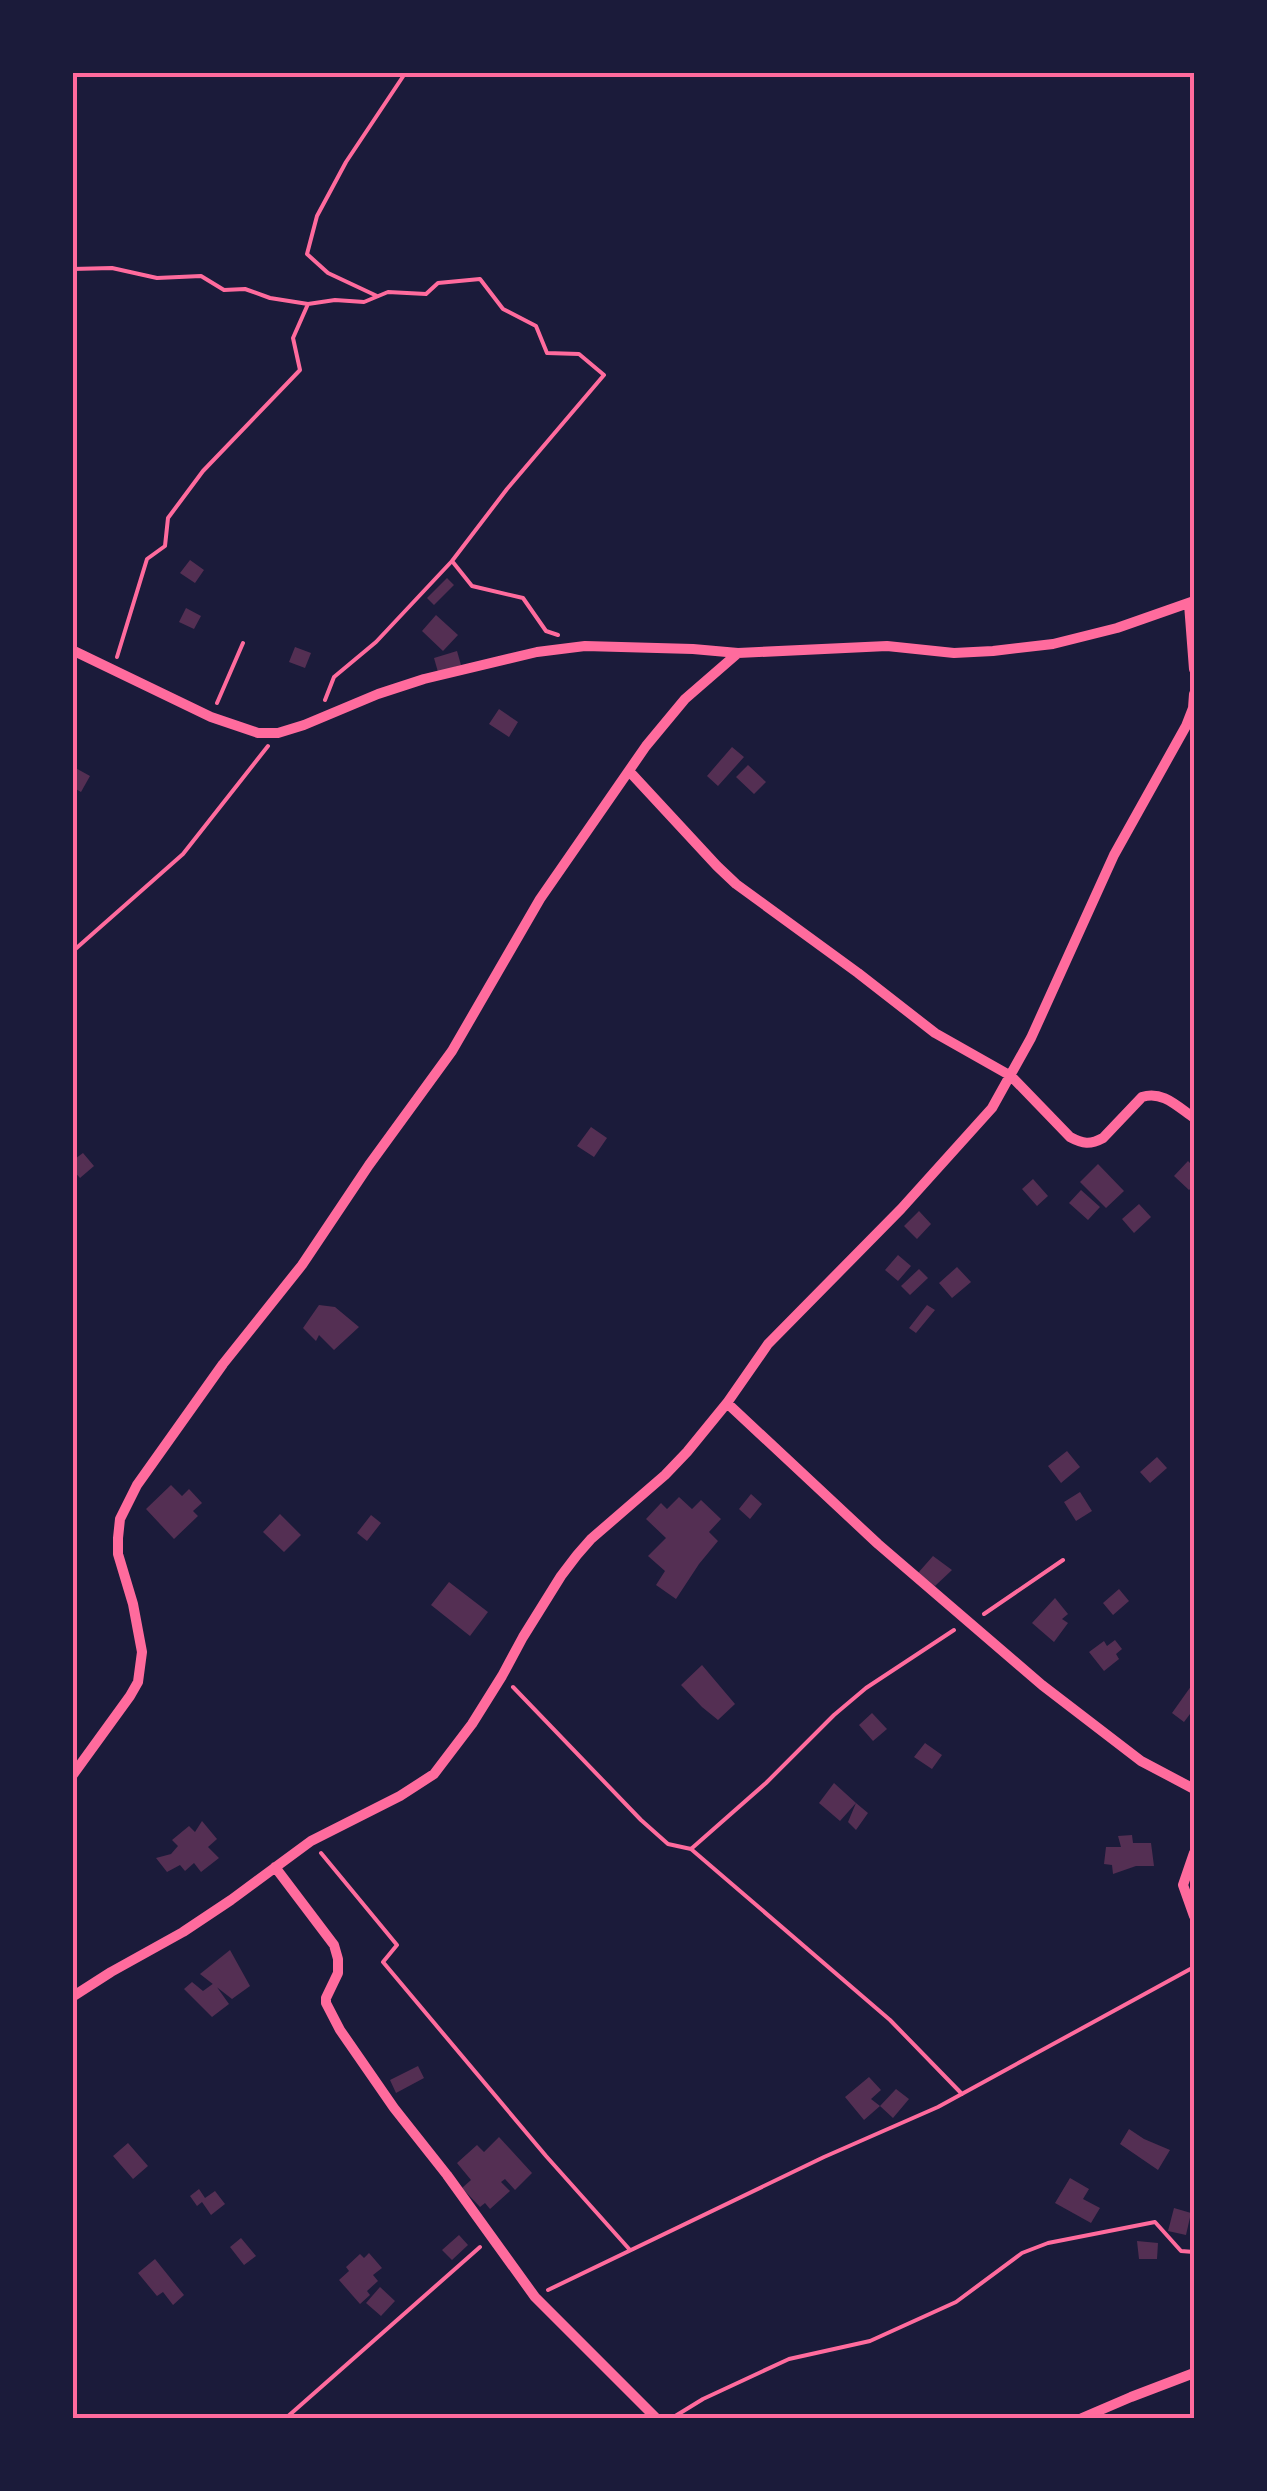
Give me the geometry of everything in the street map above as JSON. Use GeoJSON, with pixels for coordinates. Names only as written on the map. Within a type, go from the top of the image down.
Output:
{"type":"FeatureCollection","features":[{"type":"Feature","properties":{"kind":"street"},"geometry":{"type":"LineString","coordinates":[[72,650],[211,716],[258,732],[278,733],[424,679],[483,663],[584,646],[738,653],[887,646],[954,653],[993,651],[1069,640],[1192,602],[1194,669]]}},
{"type":"Feature","properties":{"kind":"street"},"geometry":{"type":"LineString","coordinates":[[72,1776],[138,1682],[142,1652],[118,1554],[120,1519],[137,1485],[223,1364],[302,1265],[452,1051],[540,899],[629,770],[685,699],[738,653]]}},
{"type":"Feature","properties":{"kind":"street"},"geometry":{"type":"LineString","coordinates":[[72,1997],[183,1932],[311,1841],[400,1796],[434,1774],[472,1724],[577,1555],[607,1524],[665,1476],[702,1436],[768,1344],[879,1232],[992,1108],[1031,1038],[1114,855],[1186,726],[1194,694]]}},
{"type":"Feature","properties":{"kind":"street"},"geometry":{"type":"LineString","coordinates":[[629,770],[736,884],[935,1033],[1011,1076],[1061,1129],[1080,1142],[1088,1144],[1102,1138],[1148,1094],[1166,1098],[1194,1118]]}},
{"type":"Feature","properties":{"kind":"street"},"geometry":{"type":"LineString","coordinates":[[727,1402],[878,1544],[1042,1686],[1140,1761],[1194,1789]]}},
{"type":"Feature","properties":{"kind":"street"},"geometry":{"type":"LineString","coordinates":[[1194,1854],[1184,1885],[1194,1916]]}},
{"type":"Feature","properties":{"kind":"street"},"geometry":{"type":"LineString","coordinates":[[275,1868],[334,1945],[338,1973],[326,2004],[394,2108],[535,2297],[656,2418]]}},
{"type":"Feature","properties":{"kind":"street"},"geometry":{"type":"LineString","coordinates":[[1082,2418],[1194,2373]]}},
{"type":"Feature","properties":{"kind":"path"},"geometry":{"type":"LineString","coordinates":[[377,296],[328,274],[307,254],[317,216],[346,162],[406,72]]}},
{"type":"Feature","properties":{"kind":"path"},"geometry":{"type":"LineString","coordinates":[[72,269],[112,268],[157,278],[202,276],[224,290],[245,289],[308,304],[335,300],[364,302],[388,292],[426,294],[438,283],[480,279],[503,308],[536,326],[547,353],[578,354],[604,376],[452,560],[376,642],[334,677],[322,706],[304,725]]}},
{"type":"Feature","properties":{"kind":"path"},"geometry":{"type":"LineString","coordinates":[[113,671],[147,559],[165,546],[168,518],[204,471],[300,370],[294,338],[308,304]]}},
{"type":"Feature","properties":{"kind":"path"},"geometry":{"type":"LineString","coordinates":[[452,560],[472,586],[522,598],[546,630],[584,646]]}},
{"type":"Feature","properties":{"kind":"path"},"geometry":{"type":"LineString","coordinates":[[211,716],[243,643]]}},
{"type":"Feature","properties":{"kind":"path"},"geometry":{"type":"LineString","coordinates":[[72,952],[183,854],[278,733]]}},
{"type":"Feature","properties":{"kind":"path"},"geometry":{"type":"LineString","coordinates":[[690,1849],[766,1784],[855,1698],[1063,1560]]}},
{"type":"Feature","properties":{"kind":"path"},"geometry":{"type":"LineString","coordinates":[[502,1676],[640,1820],[668,1844],[690,1849],[890,2020],[962,2094]]}},
{"type":"Feature","properties":{"kind":"path"},"geometry":{"type":"LineString","coordinates":[[311,1841],[396,1945],[383,1962],[630,2250]]}},
{"type":"Feature","properties":{"kind":"path"},"geometry":{"type":"LineString","coordinates":[[535,2297],[824,2157],[938,2107],[1194,1967]]}},
{"type":"Feature","properties":{"kind":"path"},"geometry":{"type":"LineString","coordinates":[[672,2418],[789,2358],[870,2341],[956,2302],[1022,2253],[1048,2243],[1154,2222],[1181,2251],[1194,2252]]}},
{"type":"Feature","properties":{"kind":"path"},"geometry":{"type":"LineString","coordinates":[[286,2418],[492,2237]]}},
{"type":"Feature","properties":{"kind":"building"},"geometry":{"type":"Polygon","coordinates":[[[190,560],[204,570],[195,583],[180,573],[190,560]]]}},
{"type":"Feature","properties":{"kind":"building"},"geometry":{"type":"Polygon","coordinates":[[[447,578],[454,585],[434,605],[427,598],[447,578]]]}},
{"type":"Feature","properties":{"kind":"building"},"geometry":{"type":"Polygon","coordinates":[[[186,608],[201,616],[194,629],[179,622],[186,608]]]}},
{"type":"Feature","properties":{"kind":"building"},"geometry":{"type":"Polygon","coordinates":[[[436,615],[458,635],[443,651],[422,631],[436,615]]]}},
{"type":"Feature","properties":{"kind":"building"},"geometry":{"type":"Polygon","coordinates":[[[295,647],[311,653],[305,668],[289,662],[295,647]]]}},
{"type":"Feature","properties":{"kind":"building"},"geometry":{"type":"Polygon","coordinates":[[[457,651],[461,665],[438,672],[434,658],[457,651]]]}},
{"type":"Feature","properties":{"kind":"building"},"geometry":{"type":"Polygon","coordinates":[[[499,709],[518,722],[509,737],[489,724],[499,709]]]}},
{"type":"Feature","properties":{"kind":"building"},"geometry":{"type":"Polygon","coordinates":[[[732,747],[744,757],[718,786],[707,776],[732,747]]]}},
{"type":"Feature","properties":{"kind":"building"},"geometry":{"type":"Polygon","coordinates":[[[748,765],[766,782],[754,794],[736,777],[748,765]]]}},
{"type":"Feature","properties":{"kind":"building"},"geometry":{"type":"Polygon","coordinates":[[[72,766],[90,776],[81,792],[72,787],[72,766]]]}},
{"type":"Feature","properties":{"kind":"building"},"geometry":{"type":"Polygon","coordinates":[[[591,1127],[607,1138],[594,1157],[577,1146],[591,1127]]]}},
{"type":"Feature","properties":{"kind":"building"},"geometry":{"type":"Polygon","coordinates":[[[83,1153],[94,1166],[80,1178],[72,1169],[72,1161],[83,1153]]]}},
{"type":"Feature","properties":{"kind":"building"},"geometry":{"type":"Polygon","coordinates":[[[1188,1161],[1194,1167],[1194,1185],[1189,1190],[1174,1176],[1188,1161]]]}},
{"type":"Feature","properties":{"kind":"building"},"geometry":{"type":"Polygon","coordinates":[[[1098,1164],[1124,1191],[1106,1208],[1080,1182],[1098,1164]]]}},
{"type":"Feature","properties":{"kind":"building"},"geometry":{"type":"Polygon","coordinates":[[[1033,1179],[1048,1196],[1037,1206],[1022,1189],[1033,1179]]]}},
{"type":"Feature","properties":{"kind":"building"},"geometry":{"type":"Polygon","coordinates":[[[1081,1190],[1100,1207],[1088,1220],[1069,1203],[1081,1190]]]}},
{"type":"Feature","properties":{"kind":"building"},"geometry":{"type":"Polygon","coordinates":[[[1139,1204],[1151,1217],[1134,1233],[1122,1219],[1139,1204]]]}},
{"type":"Feature","properties":{"kind":"building"},"geometry":{"type":"Polygon","coordinates":[[[919,1211],[931,1224],[917,1239],[904,1226],[919,1211]]]}},
{"type":"Feature","properties":{"kind":"building"},"geometry":{"type":"Polygon","coordinates":[[[898,1255],[911,1266],[898,1281],[885,1270],[898,1255]]]}},
{"type":"Feature","properties":{"kind":"building"},"geometry":{"type":"Polygon","coordinates":[[[957,1267],[971,1282],[952,1298],[939,1283],[957,1267]]]}},
{"type":"Feature","properties":{"kind":"building"},"geometry":{"type":"Polygon","coordinates":[[[919,1269],[928,1278],[910,1295],[901,1286],[919,1269]]]}},
{"type":"Feature","properties":{"kind":"building"},"geometry":{"type":"Polygon","coordinates":[[[319,1305],[335,1307],[359,1327],[334,1350],[319,1335],[316,1341],[303,1328],[319,1305]]]}},
{"type":"Feature","properties":{"kind":"building"},"geometry":{"type":"Polygon","coordinates":[[[927,1305],[935,1310],[916,1333],[909,1328],[927,1305]]]}},
{"type":"Feature","properties":{"kind":"building"},"geometry":{"type":"Polygon","coordinates":[[[1067,1451],[1080,1467],[1061,1483],[1048,1466],[1067,1451]]]}},
{"type":"Feature","properties":{"kind":"building"},"geometry":{"type":"Polygon","coordinates":[[[1157,1457],[1167,1468],[1150,1483],[1140,1472],[1157,1457]]]}},
{"type":"Feature","properties":{"kind":"building"},"geometry":{"type":"Polygon","coordinates":[[[171,1485],[182,1496],[189,1489],[202,1503],[193,1511],[198,1516],[174,1539],[146,1509],[171,1485]]]}},
{"type":"Feature","properties":{"kind":"building"},"geometry":{"type":"Polygon","coordinates":[[[1080,1492],[1092,1511],[1076,1521],[1064,1502],[1080,1492]]]}},
{"type":"Feature","properties":{"kind":"building"},"geometry":{"type":"Polygon","coordinates":[[[751,1494],[762,1504],[750,1519],[739,1509],[751,1494]]]}},
{"type":"Feature","properties":{"kind":"building"},"geometry":{"type":"Polygon","coordinates":[[[679,1497],[692,1509],[701,1500],[721,1519],[709,1532],[718,1541],[676,1599],[656,1585],[665,1571],[648,1556],[666,1538],[646,1519],[661,1503],[667,1509],[679,1497]]]}},
{"type":"Feature","properties":{"kind":"building"},"geometry":{"type":"Polygon","coordinates":[[[280,1514],[301,1535],[284,1552],[263,1532],[280,1514]]]}},
{"type":"Feature","properties":{"kind":"building"},"geometry":{"type":"Polygon","coordinates":[[[371,1515],[381,1523],[367,1541],[357,1533],[371,1515]]]}},
{"type":"Feature","properties":{"kind":"building"},"geometry":{"type":"Polygon","coordinates":[[[933,1556],[952,1570],[935,1586],[918,1573],[933,1556]]]}},
{"type":"Feature","properties":{"kind":"building"},"geometry":{"type":"Polygon","coordinates":[[[449,1582],[488,1612],[470,1636],[431,1605],[449,1582]]]}},
{"type":"Feature","properties":{"kind":"building"},"geometry":{"type":"Polygon","coordinates":[[[1119,1589],[1129,1601],[1113,1615],[1103,1603],[1119,1589]]]}},
{"type":"Feature","properties":{"kind":"building"},"geometry":{"type":"Polygon","coordinates":[[[1055,1598],[1068,1614],[1062,1619],[1068,1623],[1054,1642],[1032,1623],[1055,1598]]]}},
{"type":"Feature","properties":{"kind":"building"},"geometry":{"type":"Polygon","coordinates":[[[1115,1640],[1122,1649],[1116,1654],[1119,1659],[1104,1671],[1089,1652],[1104,1641],[1107,1646],[1115,1640]]]}},
{"type":"Feature","properties":{"kind":"building"},"geometry":{"type":"Polygon","coordinates":[[[702,1665],[735,1704],[718,1720],[681,1685],[702,1665]]]}},
{"type":"Feature","properties":{"kind":"building"},"geometry":{"type":"Polygon","coordinates":[[[1194,1682],[1194,1717],[1190,1714],[1184,1722],[1172,1713],[1194,1682]]]}},
{"type":"Feature","properties":{"kind":"building"},"geometry":{"type":"Polygon","coordinates":[[[872,1713],[887,1729],[873,1741],[859,1725],[872,1713]]]}},
{"type":"Feature","properties":{"kind":"building"},"geometry":{"type":"Polygon","coordinates":[[[925,1743],[942,1755],[932,1769],[914,1757],[925,1743]]]}},
{"type":"Feature","properties":{"kind":"building"},"geometry":{"type":"Polygon","coordinates":[[[834,1783],[856,1803],[840,1821],[819,1803],[834,1783]]]}},
{"type":"Feature","properties":{"kind":"building"},"geometry":{"type":"Polygon","coordinates":[[[856,1803],[868,1813],[856,1830],[848,1822],[856,1803]]]}},
{"type":"Feature","properties":{"kind":"building"},"geometry":{"type":"Polygon","coordinates":[[[202,1821],[217,1839],[208,1847],[219,1858],[201,1872],[194,1863],[185,1871],[180,1865],[167,1872],[156,1858],[171,1854],[178,1846],[172,1840],[189,1826],[195,1832],[202,1821]]]}},
{"type":"Feature","properties":{"kind":"building"},"geometry":{"type":"Polygon","coordinates":[[[1132,1835],[1133,1843],[1151,1843],[1154,1866],[1136,1866],[1113,1874],[1112,1865],[1104,1864],[1106,1847],[1121,1847],[1118,1836],[1132,1835]]]}},
{"type":"Feature","properties":{"kind":"building"},"geometry":{"type":"Polygon","coordinates":[[[230,1950],[250,1986],[232,1999],[200,1974],[230,1950]]]}},
{"type":"Feature","properties":{"kind":"building"},"geometry":{"type":"Polygon","coordinates":[[[192,1982],[203,1991],[214,1983],[229,2004],[212,2017],[184,1989],[192,1982]]]}},
{"type":"Feature","properties":{"kind":"building"},"geometry":{"type":"Polygon","coordinates":[[[418,2066],[424,2078],[396,2093],[390,2080],[418,2066]]]}},
{"type":"Feature","properties":{"kind":"building"},"geometry":{"type":"Polygon","coordinates":[[[869,2077],[881,2090],[871,2099],[880,2106],[864,2120],[845,2097],[869,2077]]]}},
{"type":"Feature","properties":{"kind":"building"},"geometry":{"type":"Polygon","coordinates":[[[896,2089],[909,2099],[893,2118],[880,2106],[896,2089]]]}},
{"type":"Feature","properties":{"kind":"building"},"geometry":{"type":"Polygon","coordinates":[[[1129,2129],[1170,2150],[1158,2170],[1120,2144],[1129,2129]]]}},
{"type":"Feature","properties":{"kind":"building"},"geometry":{"type":"Polygon","coordinates":[[[499,2137],[532,2173],[515,2190],[505,2179],[501,2182],[510,2191],[490,2209],[485,2203],[480,2207],[462,2188],[471,2180],[457,2163],[477,2145],[484,2152],[499,2137]]]}},
{"type":"Feature","properties":{"kind":"building"},"geometry":{"type":"Polygon","coordinates":[[[128,2143],[148,2166],[133,2179],[113,2156],[128,2143]]]}},
{"type":"Feature","properties":{"kind":"building"},"geometry":{"type":"Polygon","coordinates":[[[1070,2178],[1089,2189],[1083,2199],[1100,2208],[1091,2223],[1055,2203],[1070,2178]]]}},
{"type":"Feature","properties":{"kind":"building"},"geometry":{"type":"Polygon","coordinates":[[[199,2189],[205,2198],[215,2191],[225,2204],[211,2215],[202,2202],[197,2206],[190,2196],[199,2189]]]}},
{"type":"Feature","properties":{"kind":"building"},"geometry":{"type":"Polygon","coordinates":[[[1174,2208],[1191,2213],[1186,2235],[1168,2231],[1174,2208]]]}},
{"type":"Feature","properties":{"kind":"building"},"geometry":{"type":"Polygon","coordinates":[[[459,2235],[468,2245],[452,2260],[442,2250],[459,2235]]]}},
{"type":"Feature","properties":{"kind":"building"},"geometry":{"type":"Polygon","coordinates":[[[241,2238],[256,2256],[244,2265],[230,2247],[241,2238]]]}},
{"type":"Feature","properties":{"kind":"building"},"geometry":{"type":"Polygon","coordinates":[[[1137,2241],[1158,2243],[1157,2259],[1139,2259],[1137,2241]]]}},
{"type":"Feature","properties":{"kind":"building"},"geometry":{"type":"Polygon","coordinates":[[[369,2253],[382,2268],[373,2275],[378,2281],[360,2304],[339,2280],[360,2254],[364,2258],[369,2253]]]}},
{"type":"Feature","properties":{"kind":"building"},"geometry":{"type":"Polygon","coordinates":[[[155,2259],[184,2295],[173,2305],[163,2292],[157,2296],[138,2273],[155,2259]]]}},
{"type":"Feature","properties":{"kind":"building"},"geometry":{"type":"Polygon","coordinates":[[[380,2287],[395,2301],[381,2316],[366,2303],[380,2287]]]}}]}
